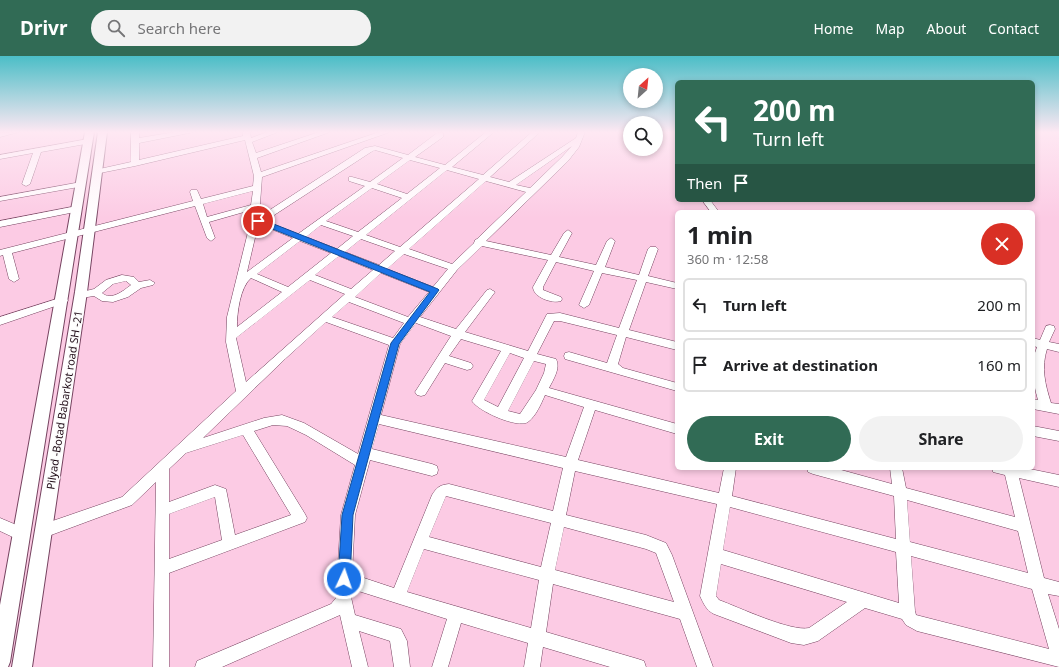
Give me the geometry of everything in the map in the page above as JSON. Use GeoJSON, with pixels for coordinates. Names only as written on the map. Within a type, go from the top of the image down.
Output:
{"type":"FeatureCollection","features":[{"type":"Feature","properties":{"kind":"main road","name":"Pilyad -Botad Babarkot road SH -21"},"geometry":{"type":"LineString","coordinates":[[0,662],[5,598],[21,534],[63,300],[85,161]]}},
{"type":"Feature","properties":{"kind":"main road","name":"Pilyad -Botad Babarkot road SH -21"},"geometry":{"type":"LineString","coordinates":[[22,667],[81,295],[99,161]]}},
{"type":"Feature","properties":{"kind":"street"},"geometry":{"type":"LineString","coordinates":[[26,184],[34,161]]}},
{"type":"Feature","properties":{"kind":"street"},"geometry":{"type":"LineString","coordinates":[[98,172],[135,164],[143,161]]}},
{"type":"Feature","properties":{"kind":"street"},"geometry":{"type":"LineString","coordinates":[[242,392],[231,337],[232,317],[256,222],[254,207],[258,176],[253,161]]}},
{"type":"Feature","properties":{"kind":"street"},"geometry":{"type":"LineString","coordinates":[[258,176],[304,161]]}},
{"type":"Feature","properties":{"kind":"street"},"geometry":{"type":"LineString","coordinates":[[256,222],[353,161]]}},
{"type":"Feature","properties":{"kind":"street"},"geometry":{"type":"LineString","coordinates":[[240,282],[404,161]]}},
{"type":"Feature","properties":{"kind":"street"},"geometry":{"type":"LineString","coordinates":[[421,161],[531,192]]}},
{"type":"Feature","properties":{"kind":"street"},"geometry":{"type":"LineString","coordinates":[[231,337],[455,161]]}},
{"type":"Feature","properties":{"kind":"street"},"geometry":{"type":"LineString","coordinates":[[44,530],[126,501],[242,392],[504,161]]}},
{"type":"Feature","properties":{"kind":"street"},"geometry":{"type":"LineString","coordinates":[[509,186],[545,161]]}},
{"type":"Feature","properties":{"kind":"street"},"geometry":{"type":"LineString","coordinates":[[360,667],[344,599],[348,515],[395,343],[435,290],[454,268],[478,242],[563,161]]}},
{"type":"Feature","properties":{"kind":"street"},"geometry":{"type":"LineString","coordinates":[[352,179],[408,197]]}},
{"type":"Feature","properties":{"kind":"street"},"geometry":{"type":"LineString","coordinates":[[0,199],[81,184]]}},
{"type":"Feature","properties":{"kind":"street"},"geometry":{"type":"LineString","coordinates":[[14,279],[3,252],[256,188]]}},
{"type":"Feature","properties":{"kind":"street"},"geometry":{"type":"LineString","coordinates":[[194,192],[211,238]]}},
{"type":"Feature","properties":{"kind":"street"},"geometry":{"type":"LineString","coordinates":[[205,220],[254,207]]}},
{"type":"Feature","properties":{"kind":"street"},"geometry":{"type":"LineString","coordinates":[[0,224],[77,209]]}},
{"type":"Feature","properties":{"kind":"street"},"geometry":{"type":"LineString","coordinates":[[256,222],[435,290]]}},
{"type":"Feature","properties":{"kind":"street"},"geometry":{"type":"LineString","coordinates":[[320,222],[454,268]]}},
{"type":"Feature","properties":{"kind":"street"},"geometry":{"type":"LineString","coordinates":[[557,299],[540,293],[538,291],[538,287],[568,233]]}},
{"type":"Feature","properties":{"kind":"street"},"geometry":{"type":"LineString","coordinates":[[584,305],[610,241]]}},
{"type":"Feature","properties":{"kind":"street"},"geometry":{"type":"LineString","coordinates":[[478,242],[675,286]]}},
{"type":"Feature","properties":{"kind":"street"},"geometry":{"type":"LineString","coordinates":[[620,371],[614,368],[612,365],[612,360],[653,249]]}},
{"type":"Feature","properties":{"kind":"street"},"geometry":{"type":"LineString","coordinates":[[250,274],[290,291]]}},
{"type":"Feature","properties":{"kind":"street"},"geometry":{"type":"LineString","coordinates":[[308,276],[350,296],[412,320],[548,360],[553,364],[542,390],[529,413],[523,418],[485,408],[478,401],[507,349]]}},
{"type":"Feature","properties":{"kind":"street"},"geometry":{"type":"LineString","coordinates":[[81,295],[97,292],[107,283],[124,278],[130,279],[136,286]]}},
{"type":"Feature","properties":{"kind":"street"},"geometry":{"type":"LineString","coordinates":[[97,292],[101,298],[112,299],[126,294],[136,286],[150,283]]}},
{"type":"Feature","properties":{"kind":"street"},"geometry":{"type":"LineString","coordinates":[[421,392],[458,334],[490,292]]}},
{"type":"Feature","properties":{"kind":"street"},"geometry":{"type":"LineString","coordinates":[[0,320],[63,300]]}},
{"type":"Feature","properties":{"kind":"street"},"geometry":{"type":"LineString","coordinates":[[501,413],[550,317],[560,317],[675,343]]}},
{"type":"Feature","properties":{"kind":"street"},"geometry":{"type":"LineString","coordinates":[[325,318],[395,343]]}},
{"type":"Feature","properties":{"kind":"street"},"geometry":{"type":"LineString","coordinates":[[1046,406],[1037,372],[1037,343],[1050,329]]}},
{"type":"Feature","properties":{"kind":"street"},"geometry":{"type":"LineString","coordinates":[[1037,343],[1059,348]]}},
{"type":"Feature","properties":{"kind":"street"},"geometry":{"type":"LineString","coordinates":[[570,356],[675,386]]}},
{"type":"Feature","properties":{"kind":"street"},"geometry":{"type":"LineString","coordinates":[[442,358],[467,366]]}},
{"type":"Feature","properties":{"kind":"street"},"geometry":{"type":"LineString","coordinates":[[542,390],[675,428]]}},
{"type":"Feature","properties":{"kind":"street"},"geometry":{"type":"LineString","coordinates":[[532,667],[547,575],[570,464],[591,404]]}},
{"type":"Feature","properties":{"kind":"street"},"geometry":{"type":"LineString","coordinates":[[1035,404],[1059,409]]}},
{"type":"Feature","properties":{"kind":"street"},"geometry":{"type":"LineString","coordinates":[[374,418],[725,500],[1059,589]]}},
{"type":"Feature","properties":{"kind":"street"},"geometry":{"type":"LineString","coordinates":[[180,450],[270,421],[282,420],[296,425],[364,458],[432,470]]}},
{"type":"Feature","properties":{"kind":"street"},"geometry":{"type":"LineString","coordinates":[[162,569],[300,518],[246,429]]}},
{"type":"Feature","properties":{"kind":"street"},"geometry":{"type":"LineString","coordinates":[[1035,431],[1059,436]]}},
{"type":"Feature","properties":{"kind":"street"},"geometry":{"type":"LineString","coordinates":[[161,667],[162,467]]}},
{"type":"Feature","properties":{"kind":"street"},"geometry":{"type":"LineString","coordinates":[[730,470],[708,596],[714,606],[791,635],[804,637],[821,630],[864,600]]}},
{"type":"Feature","properties":{"kind":"street"},"geometry":{"type":"LineString","coordinates":[[820,470],[1024,526]]}},
{"type":"Feature","properties":{"kind":"street"},"geometry":{"type":"LineString","coordinates":[[896,470],[900,493],[902,548],[907,613],[911,620],[917,624],[1059,660]]}},
{"type":"Feature","properties":{"kind":"street"},"geometry":{"type":"LineString","coordinates":[[1006,470],[1024,526],[1038,584],[1059,656]]}},
{"type":"Feature","properties":{"kind":"street"},"geometry":{"type":"LineString","coordinates":[[1010,470],[1059,481]]}},
{"type":"Feature","properties":{"kind":"street"},"geometry":{"type":"LineString","coordinates":[[398,597],[437,499],[442,491],[449,490],[646,542],[661,548],[665,554],[705,667]]}},
{"type":"Feature","properties":{"kind":"street"},"geometry":{"type":"LineString","coordinates":[[162,511],[218,491],[221,494],[230,544]]}},
{"type":"Feature","properties":{"kind":"street"},"geometry":{"type":"LineString","coordinates":[[0,524],[21,534]]}},
{"type":"Feature","properties":{"kind":"street"},"geometry":{"type":"LineString","coordinates":[[420,541],[686,613]]}},
{"type":"Feature","properties":{"kind":"street"},"geometry":{"type":"LineString","coordinates":[[715,554],[907,613]]}},
{"type":"Feature","properties":{"kind":"street"},"geometry":{"type":"LineString","coordinates":[[344,579],[398,597],[638,667]]}},
{"type":"Feature","properties":{"kind":"street"},"geometry":{"type":"LineString","coordinates":[[5,598],[33,598]]}},
{"type":"Feature","properties":{"kind":"street"},"geometry":{"type":"LineString","coordinates":[[203,667],[225,662],[336,609],[344,599]]}},
{"type":"Feature","properties":{"kind":"street"},"geometry":{"type":"LineString","coordinates":[[440,667],[456,613]]}},
{"type":"Feature","properties":{"kind":"street"},"geometry":{"type":"LineString","coordinates":[[348,620],[396,635],[399,641],[402,667]]}},
{"type":"Feature","properties":{"kind":"route"},"geometry":{"type":"LineString","coordinates":[[258,221],[298,238],[435,290],[395,343],[348,515],[344,579]]}}]}
